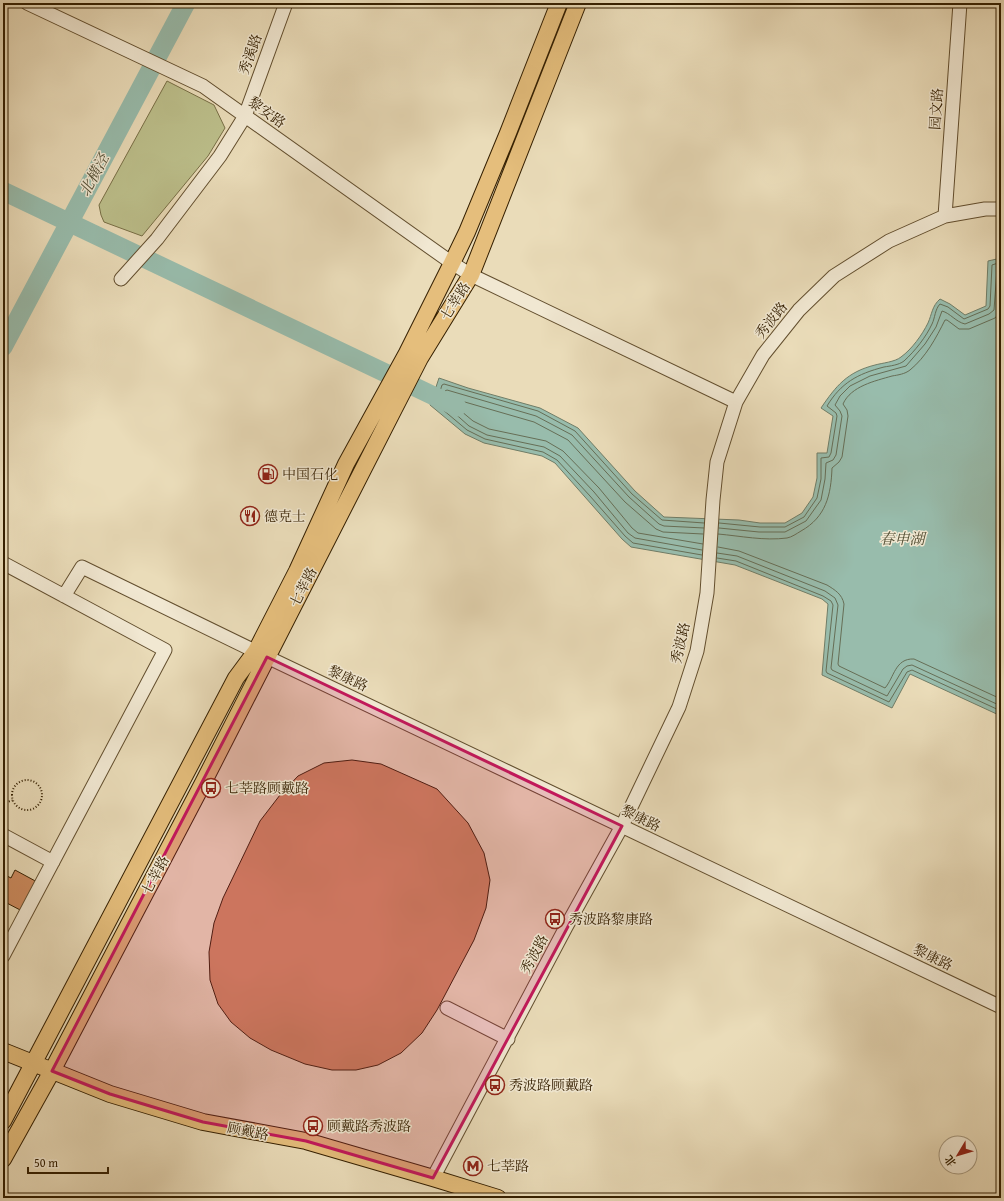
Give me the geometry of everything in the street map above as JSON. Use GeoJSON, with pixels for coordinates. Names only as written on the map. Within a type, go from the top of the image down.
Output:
{"type":"FeatureCollection","features":[{"type":"Feature","properties":{"kind":"main road","name":"七莘路"},"geometry":{"type":"LineString","coordinates":[[3,1160],[52,1071],[203,783],[261,654],[360,473],[390,399],[413,355],[452,263],[467,232],[559,3]]}},
{"type":"Feature","properties":{"kind":"main road","name":"七莘路"},"geometry":{"type":"LineString","coordinates":[[413,355],[471,275],[578,3]]}},
{"type":"Feature","properties":{"kind":"main road","name":"七莘路"},"geometry":{"type":"LineString","coordinates":[[3,1121],[236,678],[261,654]]}},
{"type":"Feature","properties":{"kind":"main road","name":"顾戴路"},"geometry":{"type":"LineString","coordinates":[[3,1051],[110,1094],[203,1122],[306,1142],[434,1178],[498,1198]]}},
{"type":"Feature","properties":{"kind":"street","name":"黎安路"},"geometry":{"type":"LineString","coordinates":[[27,3],[203,86],[471,275],[736,402]]}},
{"type":"Feature","properties":{"kind":"street","name":"秀溪路"},"geometry":{"type":"LineString","coordinates":[[121,279],[157,239],[220,156],[245,116],[286,3]]}},
{"type":"Feature","properties":{"kind":"street","name":"园文路"},"geometry":{"type":"LineString","coordinates":[[945,216],[960,3]]}},
{"type":"Feature","properties":{"kind":"street","name":"秀波路"},"geometry":{"type":"LineString","coordinates":[[434,1178],[566,927],[622,826],[679,707],[697,651],[707,593],[717,462],[736,402],[763,355],[799,310],[834,276],[890,241],[945,216],[985,209],[1001,209]]}},
{"type":"Feature","properties":{"kind":"street"},"geometry":{"type":"LineString","coordinates":[[3,563],[165,650],[3,956]]}},
{"type":"Feature","properties":{"kind":"street","name":"黎康路"},"geometry":{"type":"LineString","coordinates":[[64,596],[82,567],[1001,1008]]}},
{"type":"Feature","properties":{"kind":"street"},"geometry":{"type":"LineString","coordinates":[[3,836],[53,862]]}},
{"type":"Feature","properties":{"kind":"street"},"geometry":{"type":"LineString","coordinates":[[447,1008],[508,1039]]}},
{"type":"Feature","properties":{"kind":"path"},"geometry":{"type":"LineString","coordinates":[[30,780],[35,782],[41,789],[42,799],[36,807],[32,809],[23,809],[18,807],[14,800],[12,793],[14,788],[21,781],[30,780]]}},
{"type":"Feature","properties":{"kind":"path"},"geometry":{"type":"LineString","coordinates":[[3,803],[14,800]]}},
{"type":"Feature","properties":{"kind":"highlighted area"},"geometry":{"type":"Polygon","coordinates":[[[267,657],[622,826],[433,1178],[306,1141],[203,1122],[110,1094],[52,1071],[267,657]]]}},
{"type":"Feature","properties":{"kind":"green space"},"geometry":{"type":"Polygon","coordinates":[[[167,81],[214,105],[225,128],[208,156],[142,236],[104,222],[99,205],[167,81]]]}},
{"type":"Feature","properties":{"kind":"water","name":"春申湖"},"geometry":{"type":"Polygon","coordinates":[[[1001,258],[1001,716],[910,674],[892,708],[822,675],[828,604],[822,599],[735,565],[631,547],[622,539],[555,463],[542,456],[484,443],[465,434],[430,405],[439,378],[468,388],[540,408],[578,428],[635,491],[664,517],[739,520],[760,523],[785,523],[802,513],[813,497],[817,478],[817,453],[827,453],[833,416],[821,408],[832,393],[843,381],[857,372],[865,368],[898,359],[905,354],[923,332],[934,307],[940,299],[965,315],[986,306],[988,261],[1001,258]]]}},
{"type":"Feature","properties":{"kind":"building"},"geometry":{"type":"Polygon","coordinates":[[[352,760],[381,764],[437,789],[468,823],[484,853],[490,880],[486,908],[474,940],[437,1010],[422,1033],[401,1053],[378,1065],[356,1070],[332,1070],[305,1064],[271,1050],[250,1038],[231,1022],[218,1004],[210,980],[209,952],[214,923],[223,898],[260,821],[280,795],[298,776],[324,763],[352,760]]]}},
{"type":"Feature","properties":{"kind":"building"},"geometry":{"type":"Polygon","coordinates":[[[15,870],[39,883],[24,912],[3,901],[7,894],[3,892],[3,874],[11,878],[15,870]]]}},
{"type":"Feature","properties":{"kind":"waterway","name":"北横泾"},"geometry":{"type":"LineString","coordinates":[[3,347],[186,3]]}},
{"type":"Feature","properties":{"kind":"waterway"},"geometry":{"type":"LineString","coordinates":[[3,191],[457,407]]}},
{"type":"Feature","properties":{"kind":"place","name":"中国石化"},"geometry":{"type":"Point","coordinates":[268,474]}},
{"type":"Feature","properties":{"kind":"place","name":"德克士"},"geometry":{"type":"Point","coordinates":[250,516]}},
{"type":"Feature","properties":{"kind":"place","name":"七莘路顾戴路"},"geometry":{"type":"Point","coordinates":[211,788]}},
{"type":"Feature","properties":{"kind":"place","name":"秀波路黎康路"},"geometry":{"type":"Point","coordinates":[555,919]}},
{"type":"Feature","properties":{"kind":"place","name":"秀波路顾戴路"},"geometry":{"type":"Point","coordinates":[495,1085]}},
{"type":"Feature","properties":{"kind":"place","name":"顾戴路秀波路"},"geometry":{"type":"Point","coordinates":[313,1126]}},
{"type":"Feature","properties":{"kind":"place","name":"七莘路"},"geometry":{"type":"Point","coordinates":[473,1166]}}]}
